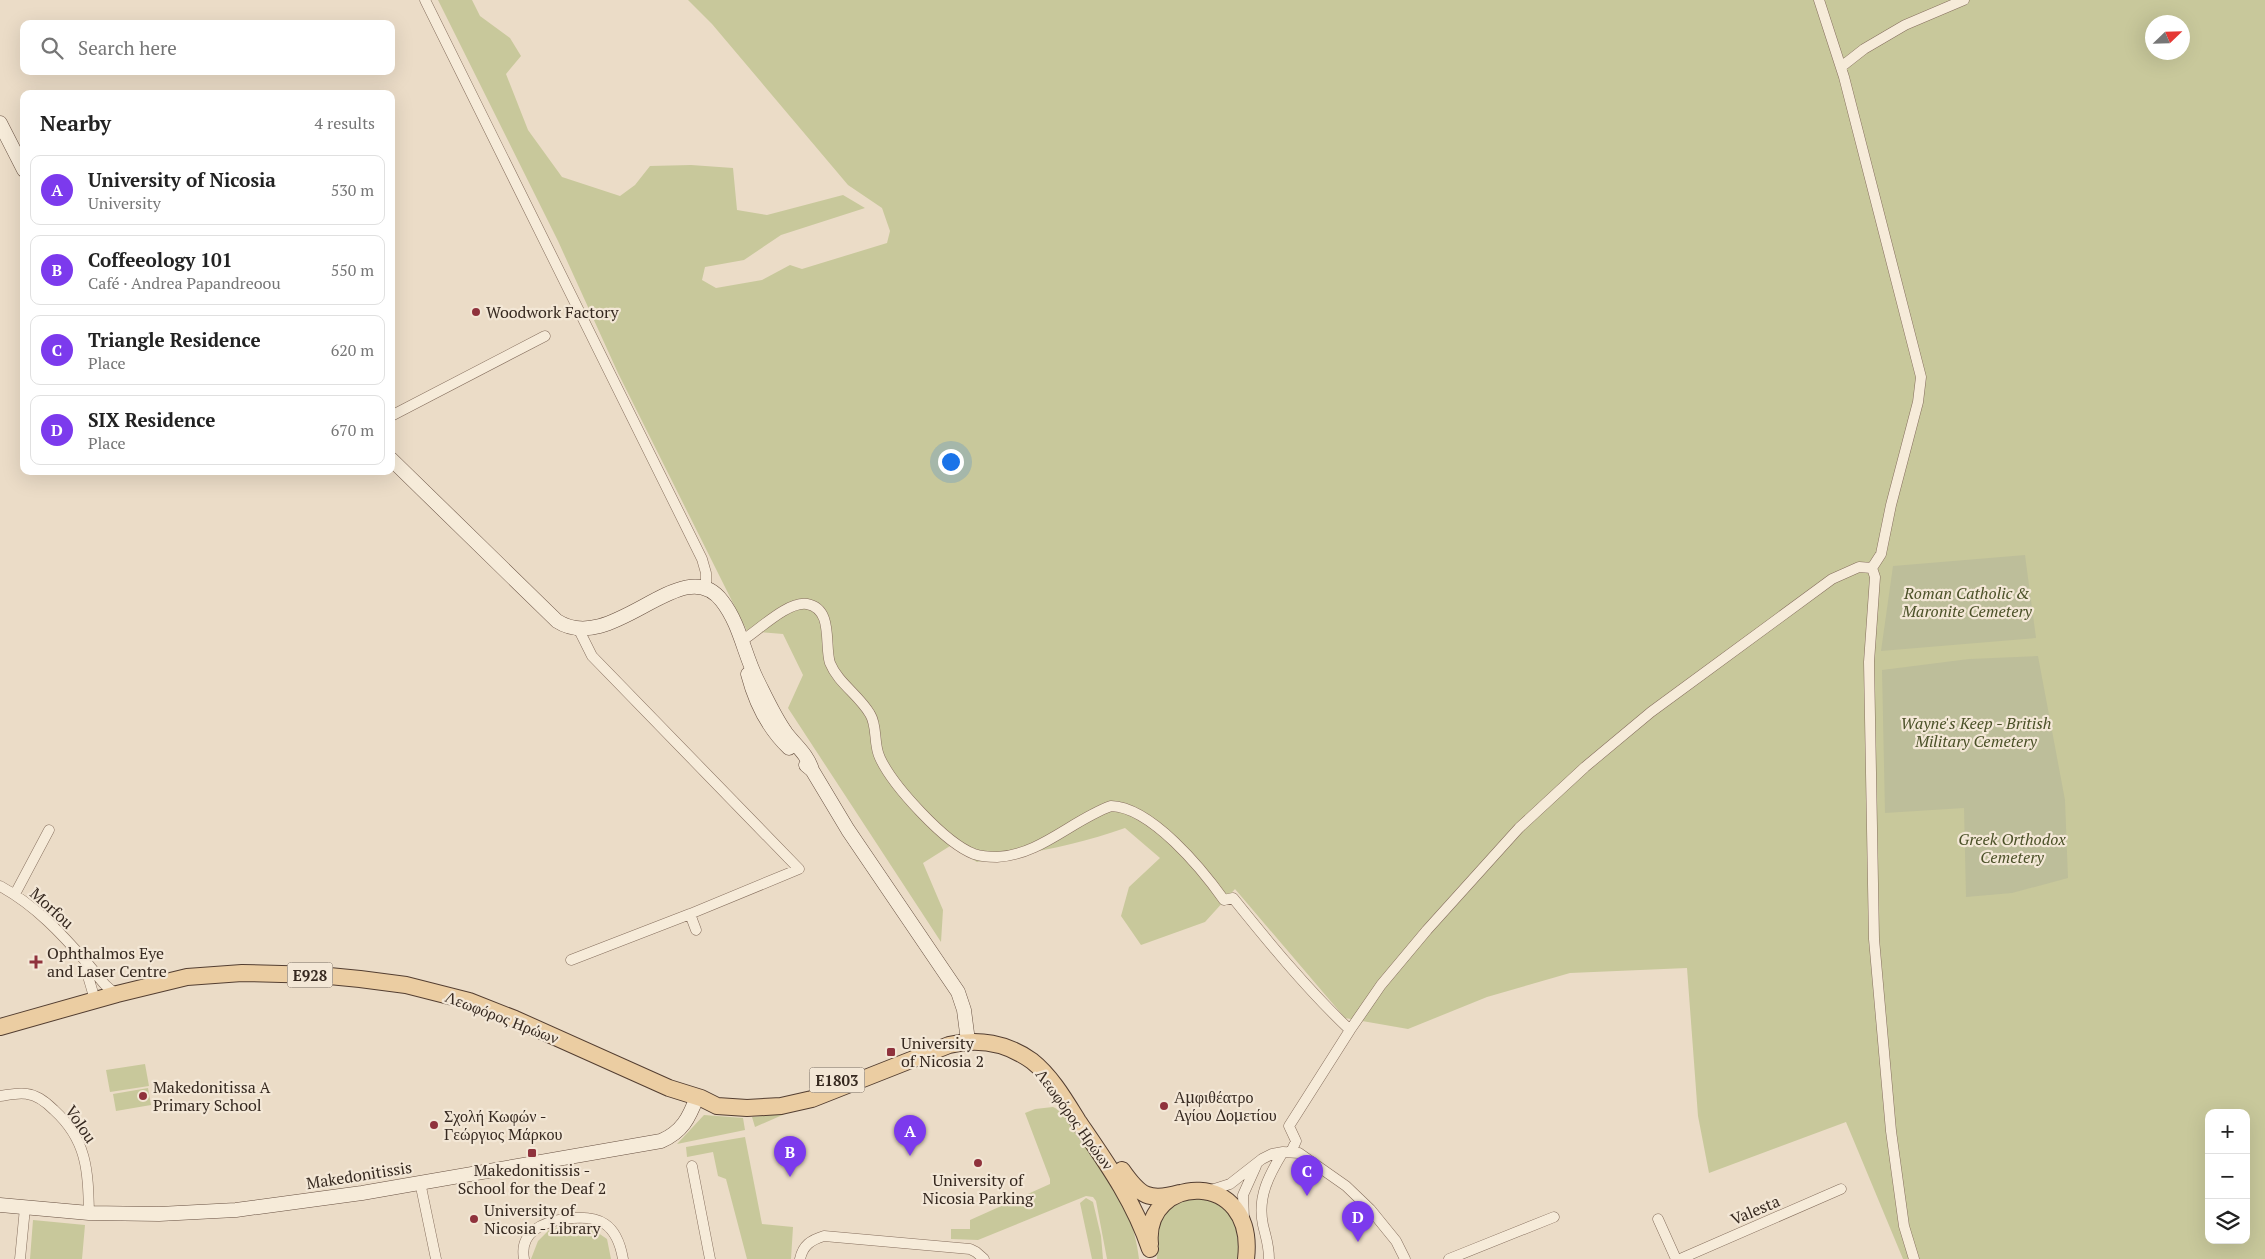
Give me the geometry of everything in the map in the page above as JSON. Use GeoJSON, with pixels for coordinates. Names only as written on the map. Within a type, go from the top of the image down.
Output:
{"type":"FeatureCollection","features":[{"type":"Feature","properties":{"kind":"main road","name":"Λεωφόρος Ηρώων"},"geometry":{"type":"LineString","coordinates":[[0,1027],[117,994],[187,978],[242,973],[319,975],[406,985],[469,1001],[497,1011],[669,1088],[699,1097],[762,1097],[806,1090],[934,1040],[988,1033],[1010,1039],[1043,1058],[1063,1081],[1129,1181],[1136,1188],[1143,1193],[1160,1199],[1194,1190],[1207,1191]]}},
{"type":"Feature","properties":{"kind":"main road","name":"Λεωφόρος Ηρώων"},"geometry":{"type":"LineString","coordinates":[[968,1037],[1000,1045],[1027,1058],[1043,1071],[1125,1191],[1143,1229],[1150,1254]]}},
{"type":"Feature","properties":{"kind":"main road"},"geometry":{"type":"LineString","coordinates":[[1207,1191],[1222,1197],[1234,1207],[1245,1228],[1247,1239],[1246,1259]]}},
{"type":"Feature","properties":{"kind":"main road"},"geometry":{"type":"LineString","coordinates":[[1150,1254],[1150,1230],[1158,1212],[1164,1204],[1180,1193]]}},
{"type":"Feature","properties":{"kind":"street"},"geometry":{"type":"LineString","coordinates":[[425,0],[702,559],[706,572],[706,588]]}},
{"type":"Feature","properties":{"kind":"street"},"geometry":{"type":"LineString","coordinates":[[1820,0],[1841,67],[1921,377],[1918,402],[1891,505],[1881,554],[1872,568]]}},
{"type":"Feature","properties":{"kind":"street"},"geometry":{"type":"LineString","coordinates":[[1841,67],[1864,49],[1904,25],[1964,0]]}},
{"type":"Feature","properties":{"kind":"street"},"geometry":{"type":"LineString","coordinates":[[0,123],[20,162]]}},
{"type":"Feature","properties":{"kind":"street"},"geometry":{"type":"LineString","coordinates":[[395,414],[545,336]]}},
{"type":"Feature","properties":{"kind":"street"},"geometry":{"type":"LineString","coordinates":[[395,463],[556,621],[570,629],[594,629],[607,625],[686,587],[706,588],[722,601],[743,640],[756,678],[786,732],[809,760],[812,770]]}},
{"type":"Feature","properties":{"kind":"street"},"geometry":{"type":"LineString","coordinates":[[1269,1259],[1268,1241],[1263,1226],[1262,1199],[1268,1179],[1296,1141],[1289,1126],[1381,984],[1485,864],[1518,828],[1585,767],[1651,712],[1832,579],[1859,567],[1872,568]]}},
{"type":"Feature","properties":{"kind":"street"},"geometry":{"type":"LineString","coordinates":[[1872,568],[1875,576],[1869,662],[1874,939],[1891,1131],[1904,1226],[1914,1259]]}},
{"type":"Feature","properties":{"kind":"street"},"geometry":{"type":"LineString","coordinates":[[743,640],[796,603],[810,604],[820,612],[826,622],[827,649],[831,664],[873,720],[879,756],[925,816],[957,844],[975,854],[997,857],[1018,853],[1044,842],[1110,806],[1120,806],[1139,814],[1188,856],[1224,900],[1233,898],[1323,1004],[1350,1030]]}},
{"type":"Feature","properties":{"kind":"street"},"geometry":{"type":"LineString","coordinates":[[735,626],[753,694],[776,736],[812,770],[854,838],[958,992],[964,1010],[968,1037]]}},
{"type":"Feature","properties":{"kind":"street"},"geometry":{"type":"LineString","coordinates":[[571,960],[799,869],[592,656],[580,630]]}},
{"type":"Feature","properties":{"kind":"street"},"geometry":{"type":"LineString","coordinates":[[15,894],[49,830]]}},
{"type":"Feature","properties":{"kind":"street","name":"Morfou"},"geometry":{"type":"LineString","coordinates":[[0,886],[15,894],[55,927],[81,956],[103,985],[117,994]]}},
{"type":"Feature","properties":{"kind":"street"},"geometry":{"type":"LineString","coordinates":[[690,914],[696,930]]}},
{"type":"Feature","properties":{"kind":"street","name":"Morfou"},"geometry":{"type":"LineString","coordinates":[[81,956],[95,1000]]}},
{"type":"Feature","properties":{"kind":"street","name":"Volou"},"geometry":{"type":"LineString","coordinates":[[0,1096],[27,1094],[35,1096],[47,1104],[65,1122],[83,1152],[88,1176],[89,1213]]}},
{"type":"Feature","properties":{"kind":"street","name":"Makedonitissis"},"geometry":{"type":"LineString","coordinates":[[0,1205],[89,1213],[159,1214],[236,1210],[306,1201],[661,1141],[670,1137],[684,1126],[699,1097]]}},
{"type":"Feature","properties":{"kind":"street"},"geometry":{"type":"LineString","coordinates":[[1207,1191],[1230,1184],[1262,1159],[1287,1152],[1305,1157],[1346,1186],[1370,1209],[1396,1241],[1405,1259]]}},
{"type":"Feature","properties":{"kind":"street"},"geometry":{"type":"LineString","coordinates":[[1245,1228],[1242,1195],[1258,1163]]}},
{"type":"Feature","properties":{"kind":"street"},"geometry":{"type":"LineString","coordinates":[[692,1166],[710,1259]]}},
{"type":"Feature","properties":{"kind":"street"},"geometry":{"type":"LineString","coordinates":[[420,1182],[436,1259]]}},
{"type":"Feature","properties":{"kind":"street","name":"Valesta"},"geometry":{"type":"LineString","coordinates":[[1680,1259],[1841,1189]]}},
{"type":"Feature","properties":{"kind":"street"},"geometry":{"type":"LineString","coordinates":[[20,1259],[25,1208]]}},
{"type":"Feature","properties":{"kind":"street"},"geometry":{"type":"LineString","coordinates":[[524,1259],[524,1242],[537,1228],[552,1221],[582,1216],[594,1218],[608,1226],[619,1241],[623,1259]]}},
{"type":"Feature","properties":{"kind":"street"},"geometry":{"type":"LineString","coordinates":[[1449,1259],[1554,1217]]}},
{"type":"Feature","properties":{"kind":"street"},"geometry":{"type":"LineString","coordinates":[[1658,1219],[1676,1259]]}},
{"type":"Feature","properties":{"kind":"street"},"geometry":{"type":"LineString","coordinates":[[800,1259],[803,1248],[813,1240],[824,1236],[970,1249],[984,1259]]}},
{"type":"Feature","properties":{"kind":"green space","name":"Greek Orthodox Cemetery"},"geometry":{"type":"Polygon","coordinates":[[[438,0],[472,0],[480,16],[510,38],[521,56],[506,74],[528,130],[562,177],[620,196],[635,185],[650,166],[691,165],[733,168],[737,210],[767,215],[843,195],[865,208],[781,235],[744,260],[705,267],[702,280],[716,288],[762,280],[790,265],[802,269],[887,243],[890,231],[882,208],[848,185],[712,24],[688,0],[2265,0],[2265,1259],[1903,1259],[1846,1122],[1709,1173],[1698,1116],[1687,968],[1570,973],[1487,997],[1408,1029],[1345,1018],[1235,889],[1205,922],[1141,945],[1121,916],[1129,887],[1160,858],[1125,828],[1052,848],[977,862],[950,846],[923,863],[943,910],[941,942],[788,708],[803,675],[783,634],[747,631],[618,373],[558,241],[438,0]]]}},
{"type":"Feature","properties":{"kind":"green space","name":"Roman Catholic & Maronite Cemetery"},"geometry":{"type":"Polygon","coordinates":[[[2025,555],[2036,638],[1881,651],[1893,566],[2025,555]]]}},
{"type":"Feature","properties":{"kind":"green space","name":"Wayne's Keep - British Military Cemetery"},"geometry":{"type":"Polygon","coordinates":[[[2038,656],[2065,800],[2068,878],[2012,893],[1966,897],[1964,808],[1885,813],[1882,670],[1969,659],[2038,656]]]}},
{"type":"Feature","properties":{"kind":"green space"},"geometry":{"type":"Polygon","coordinates":[[[145,1064],[149,1086],[110,1092],[106,1070],[145,1064]]]}},
{"type":"Feature","properties":{"kind":"green space"},"geometry":{"type":"Polygon","coordinates":[[[148,1088],[151,1105],[116,1111],[113,1094],[148,1088]]]}},
{"type":"Feature","properties":{"kind":"green space"},"geometry":{"type":"Polygon","coordinates":[[[1053,1107],[1061,1113],[1082,1138],[1114,1190],[1132,1225],[1139,1259],[1107,1259],[1096,1201],[1093,1197],[1086,1196],[978,1240],[951,1239],[951,1229],[970,1229],[970,1220],[1050,1184],[1050,1179],[1025,1113],[1035,1109],[1053,1107]]]}},
{"type":"Feature","properties":{"kind":"green space"},"geometry":{"type":"Polygon","coordinates":[[[787,1113],[755,1127],[752,1117],[787,1113]]]}},
{"type":"Feature","properties":{"kind":"green space"},"geometry":{"type":"Polygon","coordinates":[[[704,1115],[743,1118],[745,1130],[677,1144],[704,1115]]]}},
{"type":"Feature","properties":{"kind":"green space"},"geometry":{"type":"Polygon","coordinates":[[[745,1137],[762,1224],[793,1227],[791,1259],[747,1259],[726,1179],[718,1176],[713,1152],[687,1157],[686,1147],[745,1137]]]}},
{"type":"Feature","properties":{"kind":"green space"},"geometry":{"type":"Polygon","coordinates":[[[1193,1197],[1218,1205],[1231,1216],[1237,1234],[1239,1259],[1157,1259],[1157,1236],[1161,1220],[1173,1207],[1193,1197]]]}},
{"type":"Feature","properties":{"kind":"green space"},"geometry":{"type":"Polygon","coordinates":[[[1086,1198],[1093,1202],[1101,1236],[1103,1259],[1092,1259],[1080,1203],[1086,1198]]]}},
{"type":"Feature","properties":{"kind":"green space"},"geometry":{"type":"Polygon","coordinates":[[[33,1220],[85,1225],[82,1259],[30,1259],[33,1220]]]}},
{"type":"Feature","properties":{"kind":"green space"},"geometry":{"type":"Polygon","coordinates":[[[575,1224],[588,1226],[607,1239],[611,1259],[531,1259],[538,1241],[550,1229],[575,1224]]]}},
{"type":"Feature","properties":{"kind":"place","name":"Woodwork Factory"},"geometry":{"type":"Point","coordinates":[476,312]}},
{"type":"Feature","properties":{"kind":"place","name":"Ophthalmos Eye and Laser Centre"},"geometry":{"type":"Point","coordinates":[36,962]}},
{"type":"Feature","properties":{"kind":"place","name":"University of Nicosia 2"},"geometry":{"type":"Point","coordinates":[891,1052]}},
{"type":"Feature","properties":{"kind":"place","name":"Makedonitissa A Primary School"},"geometry":{"type":"Point","coordinates":[143,1096]}},
{"type":"Feature","properties":{"kind":"place","name":"Αμφιθέατρο Αγίου Δομετίου"},"geometry":{"type":"Point","coordinates":[1164,1106]}},
{"type":"Feature","properties":{"kind":"place","name":"Σχολή Κωφών - Γεώργιος Μάρκου"},"geometry":{"type":"Point","coordinates":[434,1125]}},
{"type":"Feature","properties":{"kind":"place","name":"Makedonitissis - School for the Deaf 2"},"geometry":{"type":"Point","coordinates":[532,1153]}},
{"type":"Feature","properties":{"kind":"place","name":"University of Nicosia"},"geometry":{"type":"Point","coordinates":[910,1156]}},
{"type":"Feature","properties":{"kind":"place","name":"University of Nicosia Parking"},"geometry":{"type":"Point","coordinates":[978,1163]}},
{"type":"Feature","properties":{"kind":"place","name":"Coffeeology 101"},"geometry":{"type":"Point","coordinates":[790,1177]}},
{"type":"Feature","properties":{"kind":"place","name":"Triangle Residence"},"geometry":{"type":"Point","coordinates":[1307,1196]}},
{"type":"Feature","properties":{"kind":"place","name":"University of Nicosia - Library"},"geometry":{"type":"Point","coordinates":[474,1219]}},
{"type":"Feature","properties":{"kind":"place","name":"SIX Residence"},"geometry":{"type":"Point","coordinates":[1358,1242]}}]}
